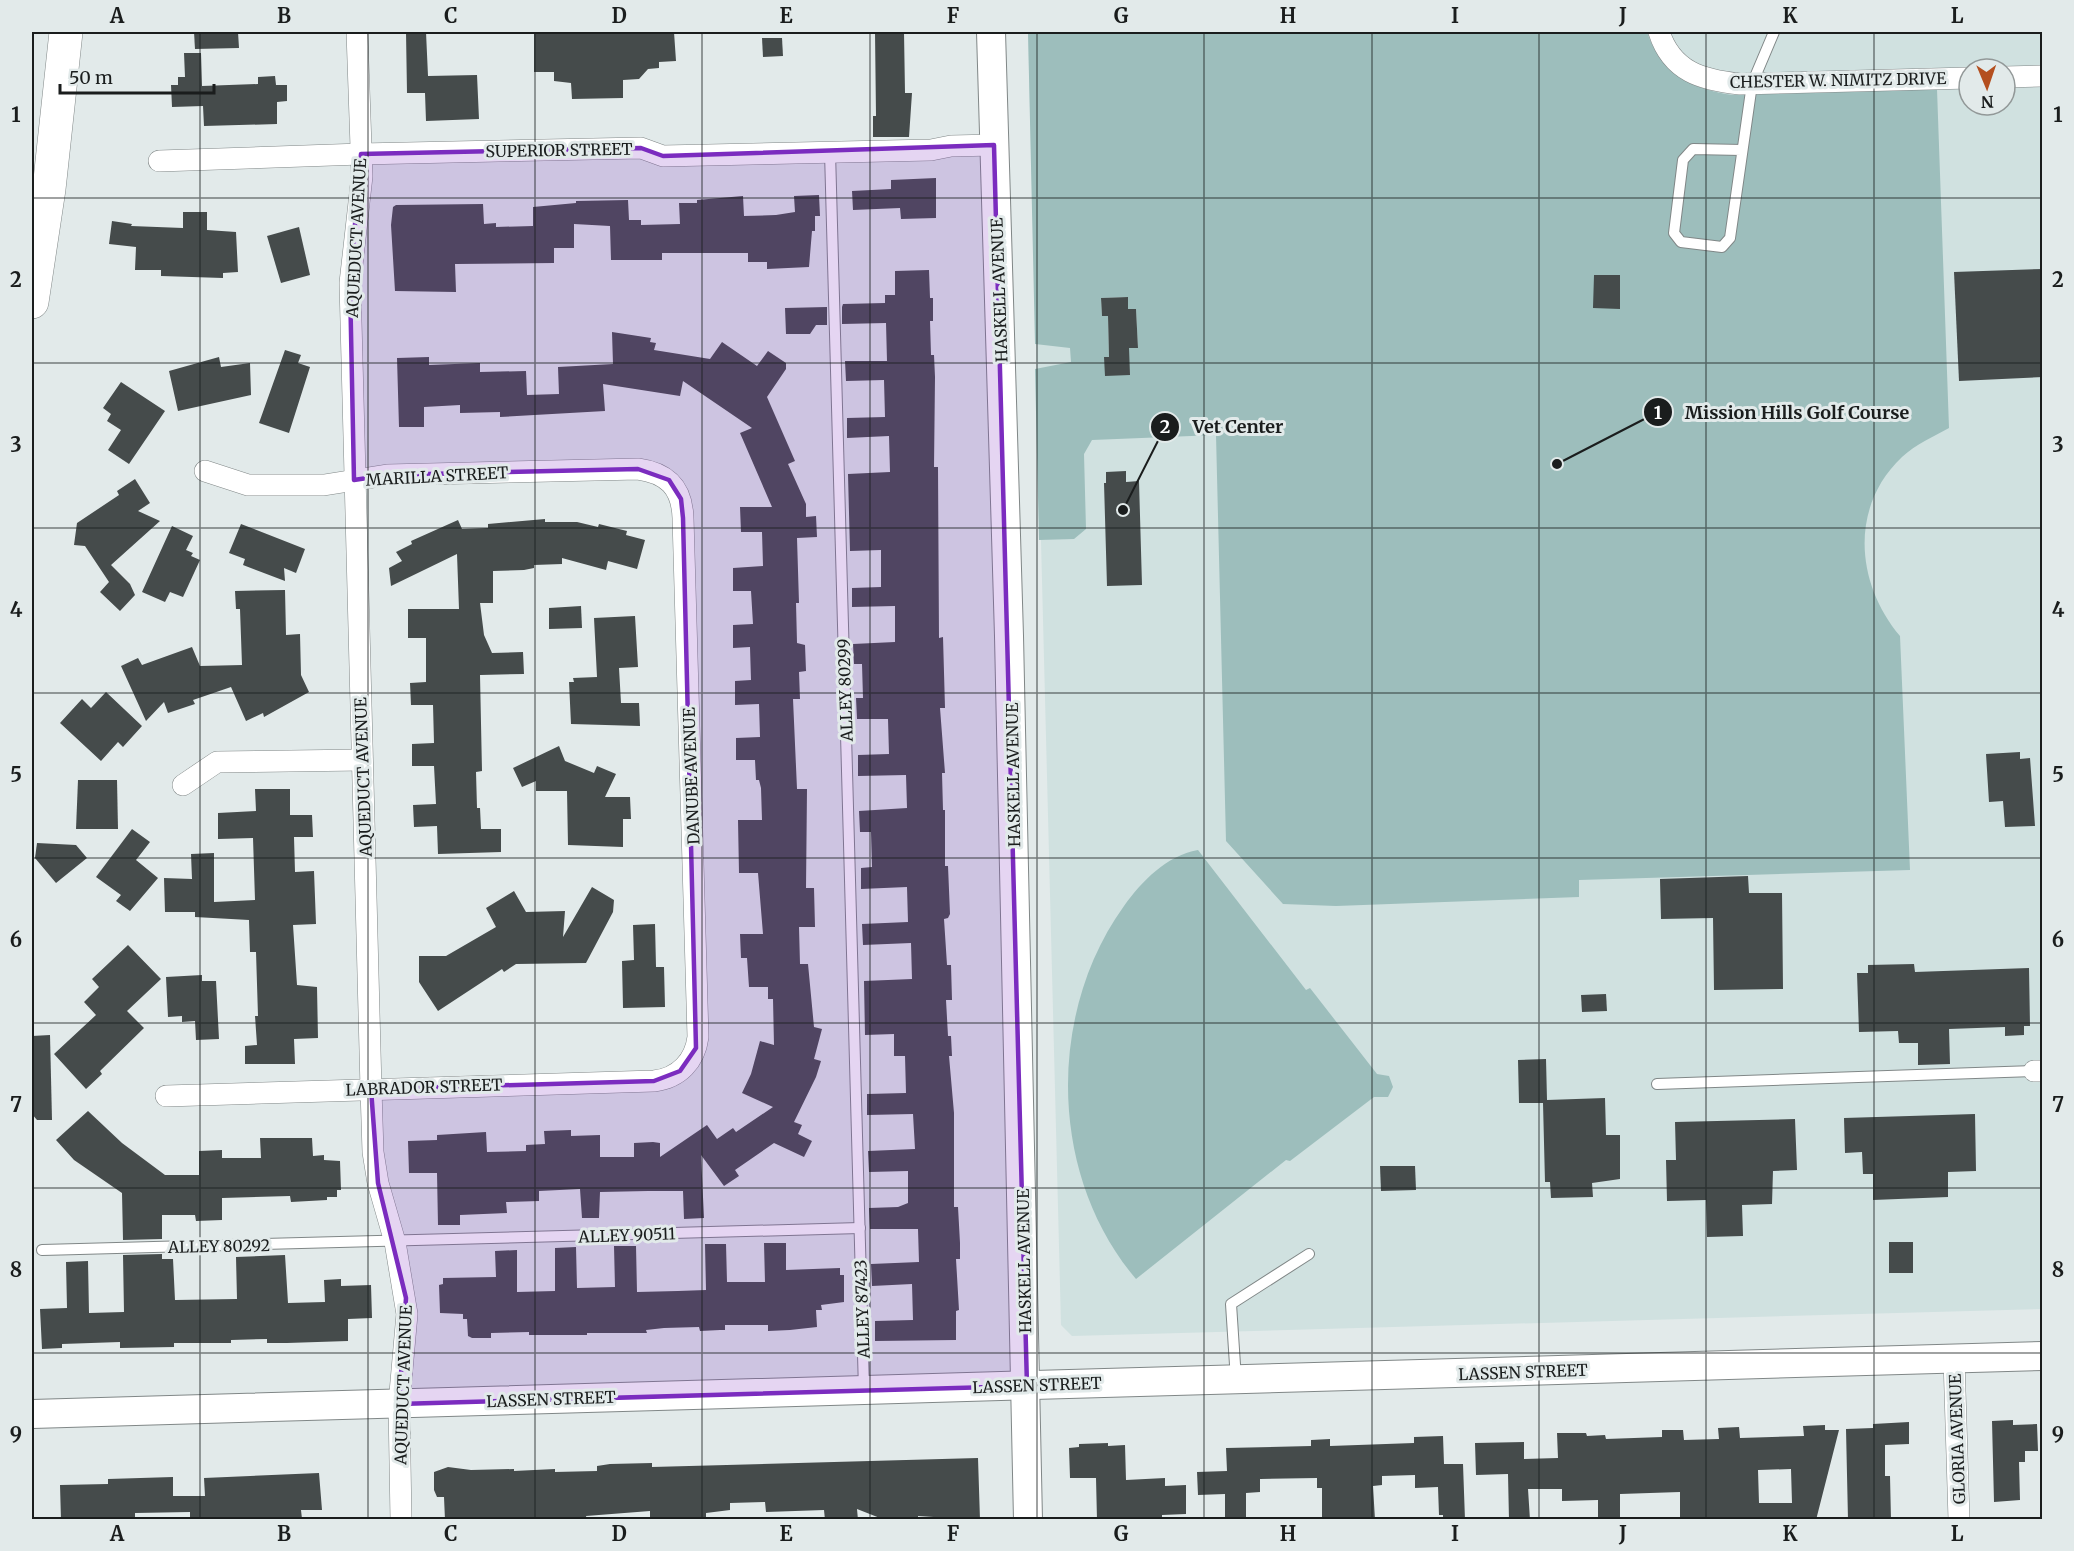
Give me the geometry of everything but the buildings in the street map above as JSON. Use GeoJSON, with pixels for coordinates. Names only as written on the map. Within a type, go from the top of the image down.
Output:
{"type":"FeatureCollection","features":[{"type":"Feature","properties":{"kind":"highway"},"geometry":{"type":"LineString","coordinates":[[32,169],[46,32]]}},
{"type":"Feature","properties":{"kind":"highway"},"geometry":{"type":"LineString","coordinates":[[32,303],[52,167],[66,32]]}},
{"type":"Feature","properties":{"kind":"main road","name":"HASKELL AVENUE"},"geometry":{"type":"LineString","coordinates":[[991,32],[1009,624],[1027,1386],[1028,1520]]}},
{"type":"Feature","properties":{"kind":"main road","name":"LASSEN STREET"},"geometry":{"type":"LineString","coordinates":[[32,1414],[2043,1356]]}},
{"type":"Feature","properties":{"kind":"street","name":"AQUEDUCT AVENUE"},"geometry":{"type":"LineString","coordinates":[[357,32],[362,176],[350,284],[371,1089],[377,1175],[395,1242],[407,1314],[399,1404],[401,1520]]}},
{"type":"Feature","properties":{"kind":"street","name":"CHESTER W. NIMITZ DRIVE"},"geometry":{"type":"LineString","coordinates":[[1659,32],[1662,42],[1677,62],[1694,75],[1715,82],[1752,84],[1957,78]]}},
{"type":"Feature","properties":{"kind":"street"},"geometry":{"type":"LineString","coordinates":[[2017,77],[2043,76]]}},
{"type":"Feature","properties":{"kind":"street","name":"SUPERIOR STREET"},"geometry":{"type":"LineString","coordinates":[[159,162],[361,154],[641,148],[663,156],[931,150],[951,146],[994,145]]}},
{"type":"Feature","properties":{"kind":"street","name":"MARILLA STREET"},"geometry":{"type":"LineString","coordinates":[[205,471],[248,485],[324,485],[387,475],[638,469],[656,472],[669,480]]}},
{"type":"Feature","properties":{"kind":"street","name":"DANUBE AVENUE"},"geometry":{"type":"LineString","coordinates":[[669,480],[681,499],[683,518],[698,1037],[692,1057],[680,1071]]}},
{"type":"Feature","properties":{"kind":"street"},"geometry":{"type":"LineString","coordinates":[[183,785],[217,762],[362,760]]}},
{"type":"Feature","properties":{"kind":"street","name":"LABRADOR STREET"},"geometry":{"type":"LineString","coordinates":[[166,1096],[654,1081],[668,1078],[680,1071]]}},
{"type":"Feature","properties":{"kind":"street","name":"GLORIA AVENUE"},"geometry":{"type":"LineString","coordinates":[[1954,1359],[1959,1520]]}},
{"type":"Feature","properties":{"kind":"lane"},"geometry":{"type":"LineString","coordinates":[[1742,150],[1693,149],[1683,160],[1674,233],[1680,242],[1722,247],[1730,238],[1752,84],[1774,32]]}},
{"type":"Feature","properties":{"kind":"lane","name":"ALLEY 80299"},"geometry":{"type":"LineString","coordinates":[[830,152],[860,1228]]}},
{"type":"Feature","properties":{"kind":"lane"},"geometry":{"type":"LineString","coordinates":[[1657,1084],[2038,1071]]}},
{"type":"Feature","properties":{"kind":"lane","name":"ALLEY 90511"},"geometry":{"type":"LineString","coordinates":[[395,1242],[860,1228]]}},
{"type":"Feature","properties":{"kind":"lane","name":"ALLEY 87423"},"geometry":{"type":"LineString","coordinates":[[860,1228],[864,1390]]}},
{"type":"Feature","properties":{"kind":"lane","name":"ALLEY 80292"},"geometry":{"type":"LineString","coordinates":[[42,1250],[395,1242]]}},
{"type":"Feature","properties":{"kind":"lane"},"geometry":{"type":"LineString","coordinates":[[1236,1380],[1231,1304],[1309,1254]]}},
{"type":"Feature","properties":{"kind":"highlighted area"},"geometry":{"type":"Polygon","coordinates":[[[994,145],[1027,1386],[399,1404],[406,1298],[378,1183],[371,1089],[654,1081],[680,1071],[696,1048],[683,518],[681,499],[669,480],[638,469],[387,475],[354,480],[350,283],[361,154],[641,148],[663,156],[994,145]]]}},
{"type":"Feature","properties":{"kind":"shaded area"},"geometry":{"type":"Polygon","coordinates":[[[1028,32],[2042,32],[2042,1309],[1072,1336],[1061,1325],[1028,32]]]}},
{"type":"Feature","properties":{"kind":"shaded area"},"geometry":{"type":"Polygon","coordinates":[[[1028,32],[1647,32],[1653,46],[1670,69],[1692,84],[1718,93],[1733,95],[1937,89],[1949,428],[1907,452],[1885,477],[1873,499],[1866,522],[1865,546],[1867,570],[1874,593],[1885,615],[1900,636],[1910,870],[1579,880],[1579,897],[1336,906],[1283,904],[1226,841],[1216,435],[1092,440],[1084,454],[1086,529],[1074,539],[1039,540],[1035,369],[1071,362],[1070,348],[1035,344],[1028,32]],[[1127,297],[1101,298],[1102,316],[1108,316],[1109,357],[1105,375],[1129,348],[1138,348],[1136,309],[1128,309],[1127,297]]]}},
{"type":"Feature","properties":{"kind":"shaded area"},"geometry":{"type":"Polygon","coordinates":[[[1198,850],[1306,990],[1310,988],[1377,1074],[1389,1076],[1393,1087],[1388,1097],[1374,1097],[1290,1161],[1286,1160],[1136,1279],[1107,1238],[1086,1193],[1073,1145],[1068,1095],[1071,1045],[1081,996],[1099,949],[1124,906],[1147,879],[1165,864],[1186,853],[1198,850]]]}},
{"type":"Feature","properties":{"kind":"place","name":"Mission Hills Golf Course"},"geometry":{"type":"Point","coordinates":[1557,464]}},
{"type":"Feature","properties":{"kind":"place","name":"Vet Center"},"geometry":{"type":"Point","coordinates":[1123,510]}}]}
